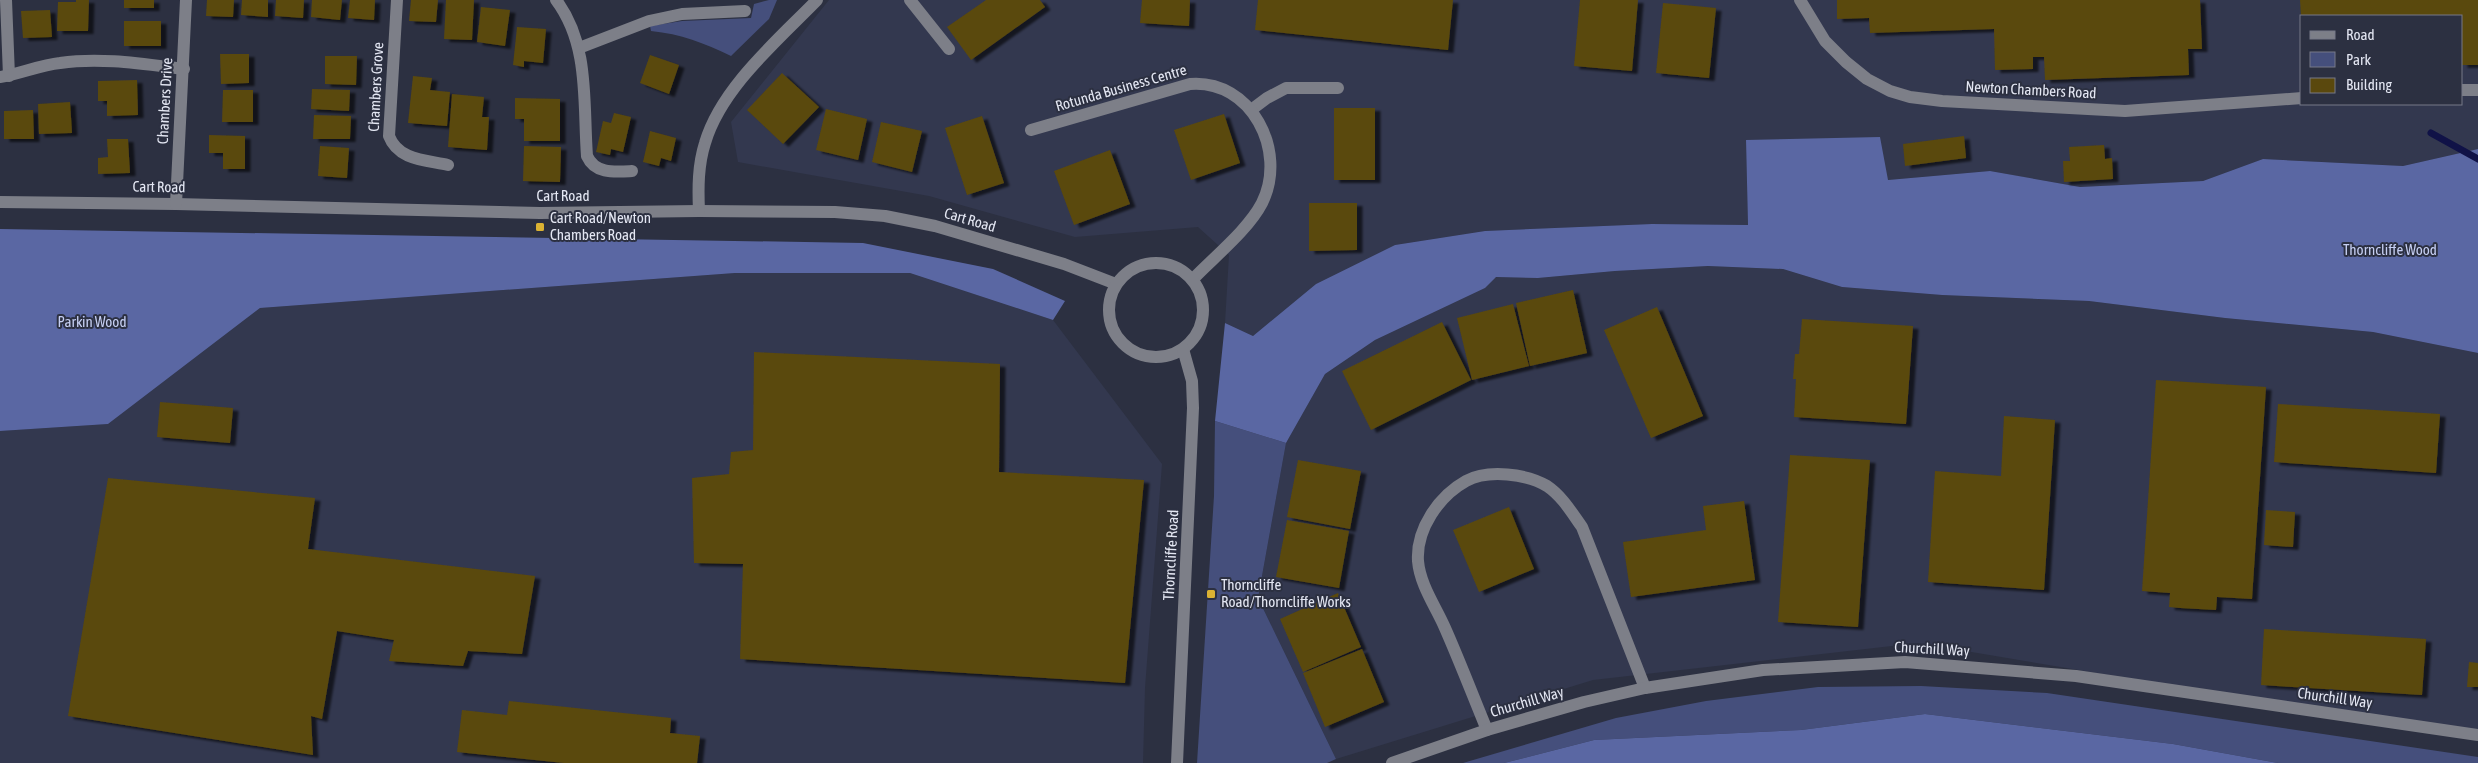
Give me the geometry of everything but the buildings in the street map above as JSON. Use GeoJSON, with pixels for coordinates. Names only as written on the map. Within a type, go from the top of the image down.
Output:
{"type":"FeatureCollection","features":[{"type":"Feature","properties":{"kind":"street"},"geometry":{"type":"LineString","coordinates":[[6,0],[4,76],[59,63],[88,60],[120,61],[184,70]]}},
{"type":"Feature","properties":{"kind":"street","name":"Chambers Drive"},"geometry":{"type":"LineString","coordinates":[[176,204],[186,0]]}},
{"type":"Feature","properties":{"kind":"street","name":"Chambers Grove"},"geometry":{"type":"LineString","coordinates":[[397,0],[389,136],[392,144],[400,152],[410,157],[448,165]]}},
{"type":"Feature","properties":{"kind":"street"},"geometry":{"type":"LineString","coordinates":[[556,0],[567,14],[580,48],[587,156],[591,164],[599,169],[614,172],[632,171]]}},
{"type":"Feature","properties":{"kind":"street"},"geometry":{"type":"LineString","coordinates":[[700,211],[698,181],[700,164],[704,143],[715,119],[743,77],[817,0]]}},
{"type":"Feature","properties":{"kind":"street"},"geometry":{"type":"LineString","coordinates":[[910,0],[949,48]]}},
{"type":"Feature","properties":{"kind":"street","name":"Newton Chambers Road"},"geometry":{"type":"LineString","coordinates":[[1800,0],[1825,41],[1846,62],[1867,80],[1890,91],[1910,97],[1942,101],[2125,112],[2300,98]]}},
{"type":"Feature","properties":{"kind":"street"},"geometry":{"type":"LineString","coordinates":[[580,48],[657,19],[682,14],[745,11]]}},
{"type":"Feature","properties":{"kind":"street","name":"Rotunda Business Centre"},"geometry":{"type":"LineString","coordinates":[[1031,130],[1190,84],[1215,85],[1234,95],[1251,110],[1258,120],[1267,144],[1269,179],[1267,190],[1256,212],[1192,279]]}},
{"type":"Feature","properties":{"kind":"street"},"geometry":{"type":"LineString","coordinates":[[1251,110],[1286,88],[1338,88]]}},
{"type":"Feature","properties":{"kind":"street"},"geometry":{"type":"LineString","coordinates":[[2463,90],[2478,90]]}},
{"type":"Feature","properties":{"kind":"street","name":"Cart Road"},"geometry":{"type":"LineString","coordinates":[[0,202],[176,204],[540,213],[834,212],[885,216],[934,226],[1064,264],[1116,284]]}},
{"type":"Feature","properties":{"kind":"street"},"geometry":{"type":"LineString","coordinates":[[1148,263],[1162,263],[1176,267],[1192,279],[1203,300],[1204,313],[1201,327],[1194,339],[1183,349],[1166,356],[1152,357],[1139,354],[1124,345],[1115,333],[1109,316],[1111,296],[1116,284],[1130,270],[1148,263]]}},
{"type":"Feature","properties":{"kind":"street","name":"Thorncliffe Road"},"geometry":{"type":"LineString","coordinates":[[1177,763],[1193,408],[1192,380],[1183,349]]}},
{"type":"Feature","properties":{"kind":"street"},"geometry":{"type":"LineString","coordinates":[[1487,730],[1445,627],[1425,586],[1418,563],[1418,552],[1429,516],[1443,499],[1468,480],[1498,475],[1522,476],[1548,487],[1565,504],[1582,527],[1645,688]]}},
{"type":"Feature","properties":{"kind":"street","name":"Churchill Way"},"geometry":{"type":"LineString","coordinates":[[1392,763],[1487,730],[1584,702],[1645,688],[1764,670],[1905,662],[2076,676],[2478,735]]}},
{"type":"Feature","properties":{"kind":"shaded area"},"geometry":{"type":"Polygon","coordinates":[[[829,0],[2478,0],[2478,149],[2403,166],[2263,159],[2203,181],[2079,187],[1990,171],[1888,180],[1746,141],[1748,225],[1652,224],[1485,231],[1395,245],[1316,284],[1253,336],[1225,323],[1229,255],[1198,227],[1075,237],[929,196],[738,162],[731,122],[829,0]]]}},
{"type":"Feature","properties":{"kind":"shaded area"},"geometry":{"type":"Polygon","coordinates":[[[1708,266],[1783,269],[1842,287],[1942,295],[2089,301],[2225,318],[2373,332],[2478,353],[2478,737],[1918,643],[1593,680],[1336,759],[1258,598],[1286,443],[1325,374],[1375,340],[1485,288],[1495,277],[1538,278],[1615,271],[1708,266]]]}},
{"type":"Feature","properties":{"kind":"shaded area"},"geometry":{"type":"Polygon","coordinates":[[[735,273],[910,273],[1053,320],[1162,464],[1145,688],[1143,763],[0,763],[0,431],[108,424],[260,308],[735,273]]]}},
{"type":"Feature","properties":{"kind":"green space"},"geometry":{"type":"Polygon","coordinates":[[[777,0],[769,19],[731,56],[692,40],[672,34],[651,31],[650,26],[682,21],[751,18],[754,4],[777,0]]]}},
{"type":"Feature","properties":{"kind":"green space","name":"Thorncliffe Wood"},"geometry":{"type":"Polygon","coordinates":[[[1880,137],[1888,180],[1990,171],[2080,187],[2203,181],[2263,159],[2403,166],[2478,149],[2478,353],[2373,332],[2225,318],[2089,301],[1942,295],[1842,287],[1783,269],[1708,266],[1615,271],[1538,278],[1496,277],[1485,288],[1375,340],[1325,374],[1286,443],[1215,421],[1225,323],[1253,336],[1316,284],[1395,245],[1485,231],[1652,224],[1748,225],[1746,140],[1880,137]]]}},
{"type":"Feature","properties":{"kind":"green space","name":"Parkin Wood"},"geometry":{"type":"Polygon","coordinates":[[[0,229],[863,243],[993,269],[1065,301],[1053,320],[910,273],[735,273],[260,308],[108,424],[0,431],[0,229]]]}},
{"type":"Feature","properties":{"kind":"green space"},"geometry":{"type":"Polygon","coordinates":[[[1215,421],[1286,443],[1258,598],[1336,759],[1327,763],[1197,763],[1214,496],[1215,421]]]}},
{"type":"Feature","properties":{"kind":"green space"},"geometry":{"type":"Polygon","coordinates":[[[1921,686],[2047,693],[2478,757],[2478,763],[2278,763],[2173,744],[1925,714],[1801,730],[1594,740],[1504,763],[1463,763],[1616,718],[1706,701],[1818,687],[1921,686]]]}},
{"type":"Feature","properties":{"kind":"green space"},"geometry":{"type":"Polygon","coordinates":[[[1925,714],[2173,744],[2278,763],[1504,763],[1594,740],[1801,730],[1925,714]]]}},
{"type":"Feature","properties":{"kind":"waterway"},"geometry":{"type":"LineString","coordinates":[[2431,133],[2478,159]]}},
{"type":"Feature","properties":{"kind":"place","name":"Cart Road/Newton Chambers Road"},"geometry":{"type":"Point","coordinates":[540,227]}},
{"type":"Feature","properties":{"kind":"place","name":"Thorncliffe Road/Thorncliffe Works"},"geometry":{"type":"Point","coordinates":[1211,594]}}]}
